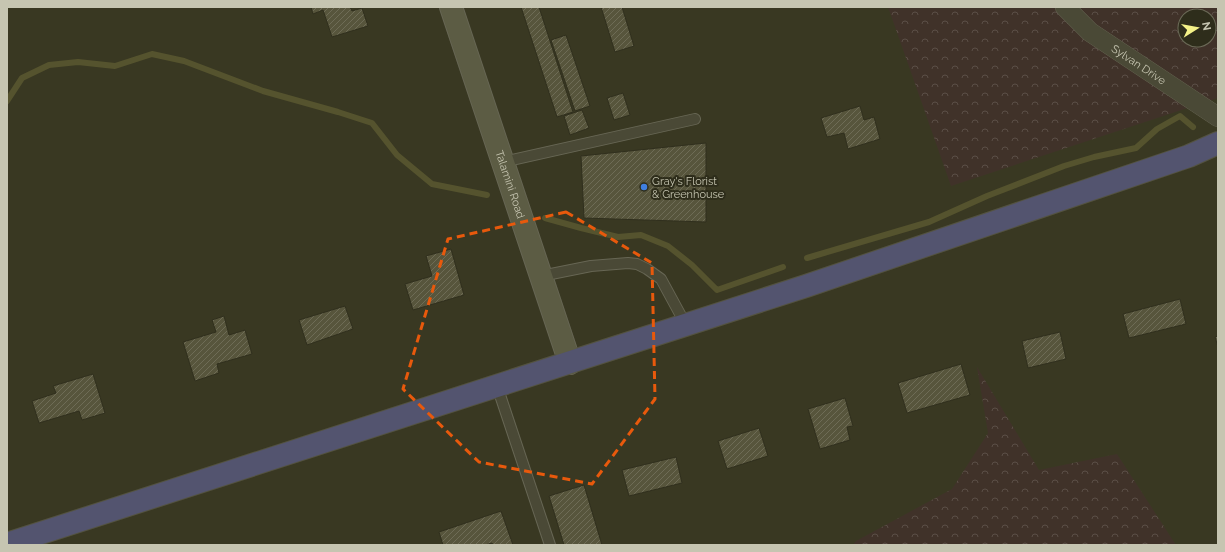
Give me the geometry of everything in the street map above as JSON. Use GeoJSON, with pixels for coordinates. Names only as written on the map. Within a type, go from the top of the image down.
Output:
{"type":"FeatureCollection","features":[{"type":"Feature","properties":{"kind":"highway"},"geometry":{"type":"LineString","coordinates":[[7,544],[154,495],[570,363],[806,286],[1189,156],[1218,143]]}},
{"type":"Feature","properties":{"kind":"street","name":"Talamini Road"},"geometry":{"type":"LineString","coordinates":[[451,7],[570,363]]}},
{"type":"Feature","properties":{"kind":"street","name":"Sylvan Drive"},"geometry":{"type":"LineString","coordinates":[[1065,7],[1090,32],[1218,117]]}},
{"type":"Feature","properties":{"kind":"lane"},"geometry":{"type":"LineString","coordinates":[[503,162],[695,119]]}},
{"type":"Feature","properties":{"kind":"lane"},"geometry":{"type":"LineString","coordinates":[[541,276],[591,266],[628,263],[637,264],[661,279],[686,325]]}},
{"type":"Feature","properties":{"kind":"lane"},"geometry":{"type":"LineString","coordinates":[[497,386],[550,545]]}},
{"type":"Feature","properties":{"kind":"highlighted area"},"geometry":{"type":"Polygon","coordinates":[[[566,212],[652,263],[655,399],[592,484],[479,462],[403,389],[448,239],[566,212]]]}},
{"type":"Feature","properties":{"kind":"green space"},"geometry":{"type":"Polygon","coordinates":[[[888,7],[1218,7],[1218,98],[951,186],[888,7]]]}},
{"type":"Feature","properties":{"kind":"green space"},"geometry":{"type":"Polygon","coordinates":[[[977,367],[1039,470],[1117,454],[1176,545],[853,545],[856,541],[952,489],[988,433],[977,367]]]}},
{"type":"Feature","properties":{"kind":"building"},"geometry":{"type":"Polygon","coordinates":[[[311,7],[350,7],[352,11],[362,8],[368,26],[332,37],[323,10],[313,14],[311,7]]]}},
{"type":"Feature","properties":{"kind":"building"},"geometry":{"type":"Polygon","coordinates":[[[521,7],[539,7],[573,112],[557,117],[521,7]]]}},
{"type":"Feature","properties":{"kind":"building"},"geometry":{"type":"Polygon","coordinates":[[[601,7],[622,7],[634,46],[615,52],[601,7]]]}},
{"type":"Feature","properties":{"kind":"building"},"geometry":{"type":"Polygon","coordinates":[[[566,35],[590,106],[575,111],[551,40],[566,35]]]}},
{"type":"Feature","properties":{"kind":"building"},"geometry":{"type":"Polygon","coordinates":[[[623,93],[630,115],[614,120],[607,98],[623,93]]]}},
{"type":"Feature","properties":{"kind":"building"},"geometry":{"type":"Polygon","coordinates":[[[860,106],[864,120],[874,117],[880,139],[848,149],[844,133],[827,137],[821,118],[860,106]]]}},
{"type":"Feature","properties":{"kind":"building"},"geometry":{"type":"Polygon","coordinates":[[[582,110],[589,128],[570,135],[564,116],[582,110]]]}},
{"type":"Feature","properties":{"kind":"building","name":"Gray's Florist & Greenhouse"},"geometry":{"type":"Polygon","coordinates":[[[706,143],[706,222],[584,218],[581,156],[706,143]]]}},
{"type":"Feature","properties":{"kind":"building"},"geometry":{"type":"Polygon","coordinates":[[[451,249],[464,295],[413,310],[405,284],[432,276],[426,256],[451,249]]]}},
{"type":"Feature","properties":{"kind":"building"},"geometry":{"type":"Polygon","coordinates":[[[1180,299],[1186,324],[1129,338],[1123,314],[1180,299]]]}},
{"type":"Feature","properties":{"kind":"building"},"geometry":{"type":"Polygon","coordinates":[[[345,306],[353,329],[307,345],[299,320],[345,306]]]}},
{"type":"Feature","properties":{"kind":"building"},"geometry":{"type":"Polygon","coordinates":[[[224,316],[229,335],[245,330],[252,354],[217,364],[219,373],[195,381],[183,342],[216,332],[212,320],[224,316]]]}},
{"type":"Feature","properties":{"kind":"building"},"geometry":{"type":"Polygon","coordinates":[[[1060,332],[1066,359],[1028,368],[1022,341],[1060,332]]]}},
{"type":"Feature","properties":{"kind":"building"},"geometry":{"type":"Polygon","coordinates":[[[1218,336],[1218,347],[1215,337],[1218,336]]]}},
{"type":"Feature","properties":{"kind":"building"},"geometry":{"type":"Polygon","coordinates":[[[961,364],[970,395],[907,413],[898,383],[961,364]]]}},
{"type":"Feature","properties":{"kind":"building"},"geometry":{"type":"Polygon","coordinates":[[[93,374],[105,413],[82,420],[79,411],[39,423],[32,401],[56,393],[53,386],[93,374]]]}},
{"type":"Feature","properties":{"kind":"building"},"geometry":{"type":"Polygon","coordinates":[[[845,398],[853,426],[847,427],[850,440],[820,449],[808,409],[845,398]]]}},
{"type":"Feature","properties":{"kind":"building"},"geometry":{"type":"Polygon","coordinates":[[[759,428],[768,456],[727,469],[718,441],[759,428]]]}},
{"type":"Feature","properties":{"kind":"building"},"geometry":{"type":"Polygon","coordinates":[[[676,457],[682,483],[629,496],[622,470],[676,457]]]}},
{"type":"Feature","properties":{"kind":"building"},"geometry":{"type":"Polygon","coordinates":[[[584,485],[602,545],[564,545],[549,496],[584,485]]]}},
{"type":"Feature","properties":{"kind":"building"},"geometry":{"type":"Polygon","coordinates":[[[501,511],[513,545],[493,545],[492,543],[485,545],[443,545],[439,532],[501,511]]]}},
{"type":"Feature","properties":{"kind":"waterway"},"geometry":{"type":"LineString","coordinates":[[7,101],[22,78],[49,65],[78,62],[115,66],[152,54],[184,61],[263,91],[372,123],[397,155],[432,184],[487,195]]}},
{"type":"Feature","properties":{"kind":"waterway"},"geometry":{"type":"LineString","coordinates":[[807,258],[929,222],[987,196],[1064,166],[1094,157],[1136,148],[1157,129],[1180,116],[1193,127]]}},
{"type":"Feature","properties":{"kind":"waterway"},"geometry":{"type":"LineString","coordinates":[[545,218],[618,237],[641,235],[668,246],[692,265],[717,290],[783,267]]}},
{"type":"Feature","properties":{"kind":"place","name":"Gray's Florist & Greenhouse"},"geometry":{"type":"Point","coordinates":[644,187]}}]}
